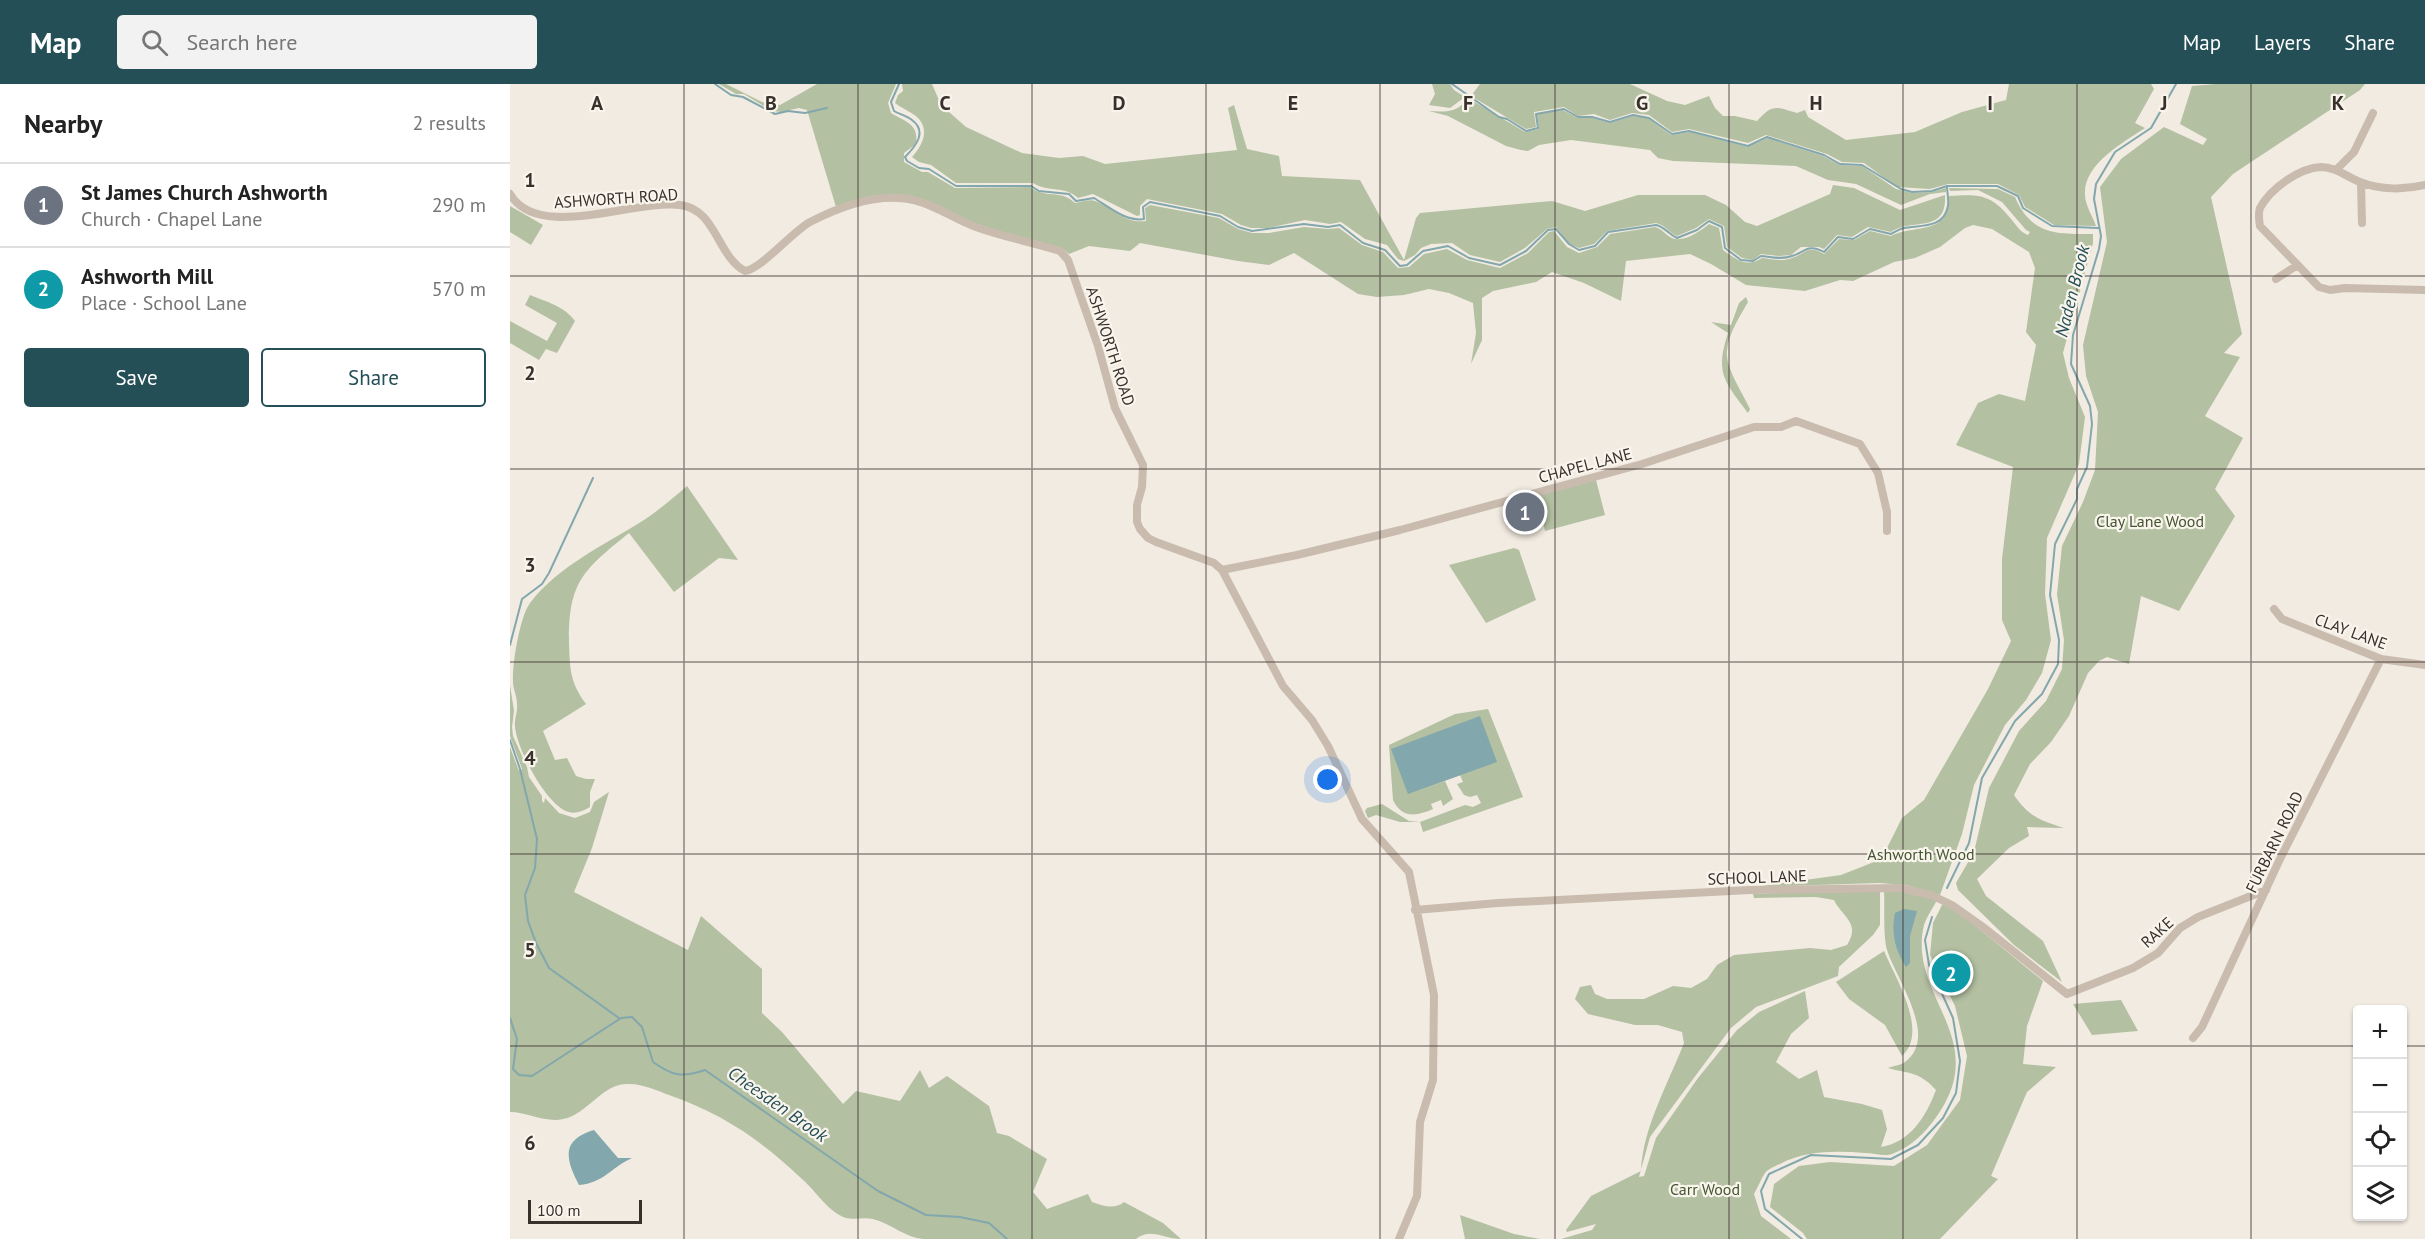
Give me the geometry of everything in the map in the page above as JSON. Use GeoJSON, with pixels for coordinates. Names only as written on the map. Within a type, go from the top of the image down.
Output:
{"type":"FeatureCollection","features":[{"type":"Feature","properties":{"kind":"street"},"geometry":{"type":"LineString","coordinates":[[2336,170],[2354,152],[2373,113]]}},
{"type":"Feature","properties":{"kind":"street"},"geometry":{"type":"LineString","coordinates":[[2425,185],[2412,189],[2382,187],[2361,183],[2336,170],[2321,167],[2304,171],[2280,185],[2260,207],[2260,226],[2296,266],[2324,289],[2425,290]]}},
{"type":"Feature","properties":{"kind":"street"},"geometry":{"type":"LineString","coordinates":[[2361,183],[2362,223]]}},
{"type":"Feature","properties":{"kind":"street","name":"ASHWORTH ROAD"},"geometry":{"type":"LineString","coordinates":[[510,194],[530,211],[552,217],[573,218],[664,204],[690,207],[705,218],[735,262],[745,271],[755,269],[788,237],[810,223],[852,204],[890,199],[916,200],[976,227],[1060,251],[1068,260],[1078,284],[1115,408],[1141,457],[1144,472],[1137,514],[1140,529],[1149,538],[1214,563],[1222,570]]}},
{"type":"Feature","properties":{"kind":"street"},"geometry":{"type":"LineString","coordinates":[[2276,279],[2296,266]]}},
{"type":"Feature","properties":{"kind":"street","name":"CHAPEL LANE"},"geometry":{"type":"LineString","coordinates":[[1222,570],[1297,555],[1400,530],[1642,464],[1754,427],[1780,427],[1796,421],[1860,444],[1878,473],[1887,512],[1887,531]]}},
{"type":"Feature","properties":{"kind":"street"},"geometry":{"type":"LineString","coordinates":[[1222,570],[1283,686],[1312,720],[1328,746],[1362,819],[1409,872],[1434,995],[1433,1080],[1419,1130],[1417,1196],[1399,1239]]}},
{"type":"Feature","properties":{"kind":"street","name":"CLAY LANE"},"geometry":{"type":"LineString","coordinates":[[2274,609],[2282,619],[2381,658],[2425,665]]}},
{"type":"Feature","properties":{"kind":"street","name":"FURBARN ROAD"},"geometry":{"type":"LineString","coordinates":[[2193,1038],[2202,1027],[2266,890],[2381,658]]}},
{"type":"Feature","properties":{"kind":"street","name":"SCHOOL LANE"},"geometry":{"type":"LineString","coordinates":[[1415,910],[1497,903],[1750,890],[1900,888],[1931,895],[1952,905],[2067,994]]}},
{"type":"Feature","properties":{"kind":"street","name":"RAKE"},"geometry":{"type":"LineString","coordinates":[[2067,994],[2133,968],[2158,953],[2180,928],[2198,917],[2266,890]]}},
{"type":"Feature","properties":{"kind":"green space","name":"Ashworth Wood"},"geometry":{"type":"Polygon","coordinates":[[[719,84],[726,84],[762,102],[780,105],[817,84],[896,84],[888,103],[891,113],[910,124],[916,137],[916,144],[904,153],[904,162],[922,172],[928,172],[955,188],[1030,187],[1041,193],[1064,196],[1075,203],[1095,201],[1125,218],[1138,221],[1146,221],[1145,208],[1150,205],[1219,218],[1238,229],[1252,233],[1269,233],[1304,227],[1339,228],[1362,245],[1383,252],[1398,268],[1409,267],[1424,254],[1447,249],[1467,260],[1500,268],[1528,253],[1549,232],[1554,231],[1567,247],[1579,253],[1597,247],[1610,234],[1655,227],[1672,238],[1681,239],[1697,233],[1709,224],[1719,228],[1723,250],[1742,262],[1757,261],[1762,258],[1784,260],[1810,250],[1824,254],[1839,239],[1854,240],[1870,231],[1891,236],[1938,223],[1948,209],[1949,196],[1969,195],[1991,200],[2023,232],[2028,235],[2030,232],[2002,202],[1978,190],[1950,191],[1949,188],[1998,189],[2015,197],[2029,219],[2047,230],[2068,234],[2093,234],[2093,243],[2063,353],[2069,378],[2085,417],[2079,464],[2047,538],[2045,594],[2051,640],[2042,673],[2026,700],[2005,725],[1974,785],[1962,834],[1940,895],[1906,885],[1879,883],[1755,887],[1841,875],[1874,862],[1888,846],[1902,818],[1924,800],[1988,689],[2011,641],[2002,620],[2002,559],[2013,467],[1956,445],[1978,403],[1999,394],[2025,401],[2036,345],[2026,332],[2035,268],[2029,252],[1992,229],[1973,225],[1965,228],[1940,247],[1915,258],[1894,262],[1853,281],[1840,280],[1805,291],[1746,285],[1690,254],[1626,261],[1621,301],[1584,283],[1552,272],[1536,282],[1493,291],[1482,298],[1482,340],[1471,364],[1476,333],[1473,303],[1449,293],[1429,289],[1404,295],[1377,297],[1358,294],[1294,253],[1269,265],[1140,243],[1130,251],[1089,246],[1069,254],[1062,248],[979,226],[902,196],[836,207],[807,110],[799,108],[781,112],[772,111],[744,94],[736,94],[719,84]]]}},
{"type":"Feature","properties":{"kind":"green space"},"geometry":{"type":"Polygon","coordinates":[[[902,84],[932,84],[941,105],[966,127],[1022,153],[1059,158],[1083,156],[1105,164],[1237,150],[1228,108],[1234,105],[1247,149],[1279,156],[1282,176],[1360,180],[1404,260],[1416,218],[1420,213],[1552,201],[1585,211],[1638,195],[1705,195],[1726,205],[1745,222],[1757,226],[1830,194],[1833,185],[1854,188],[1900,210],[1945,195],[1944,207],[1940,216],[1927,223],[1899,228],[1891,232],[1868,227],[1852,237],[1837,235],[1824,249],[1801,247],[1791,255],[1761,254],[1753,260],[1742,258],[1727,247],[1724,226],[1709,219],[1696,228],[1677,236],[1656,223],[1607,231],[1594,244],[1579,248],[1570,244],[1556,227],[1547,229],[1525,248],[1500,262],[1470,255],[1452,243],[1431,244],[1421,248],[1415,255],[1404,261],[1398,259],[1387,245],[1365,239],[1341,222],[1330,224],[1305,220],[1268,228],[1251,228],[1222,214],[1147,199],[1140,206],[1140,215],[1137,216],[1093,194],[1078,198],[1062,190],[1045,188],[1033,183],[956,183],[931,165],[919,162],[912,157],[921,144],[924,129],[917,117],[895,103],[898,95],[903,91],[902,84]]]}},
{"type":"Feature","properties":{"kind":"green space"},"geometry":{"type":"Polygon","coordinates":[[[1432,84],[1450,84],[1454,90],[1465,97],[1450,108],[1429,105],[1435,94],[1432,84]]]}},
{"type":"Feature","properties":{"kind":"green space"},"geometry":{"type":"Polygon","coordinates":[[[1480,84],[1630,84],[1667,101],[1685,105],[1709,96],[1715,108],[1723,116],[1757,121],[1767,111],[1775,108],[1797,113],[1805,110],[1808,117],[1846,140],[1915,132],[1962,112],[2006,100],[2009,84],[2151,84],[2154,89],[2135,123],[2145,128],[2106,156],[2090,174],[2086,184],[2085,199],[2096,226],[2054,225],[2025,207],[2019,195],[1998,184],[1948,184],[1930,189],[1897,187],[1864,163],[1842,162],[1827,154],[1766,135],[1748,143],[1689,129],[1672,132],[1649,115],[1632,113],[1610,120],[1594,114],[1578,116],[1564,107],[1534,112],[1536,127],[1526,129],[1471,96],[1480,84]]]}},
{"type":"Feature","properties":{"kind":"green space","name":"Clay Lane Wood"},"geometry":{"type":"Polygon","coordinates":[[[2365,84],[2360,90],[2233,174],[2211,197],[2242,334],[2224,353],[2240,357],[2205,416],[2243,438],[2215,489],[2235,516],[2179,611],[2141,596],[2129,664],[2107,657],[2099,661],[2088,673],[2069,716],[2051,742],[2030,764],[2014,795],[2036,817],[2064,828],[2027,827],[2029,836],[2009,848],[1977,879],[1986,896],[2043,941],[2062,982],[2014,945],[1958,890],[1956,883],[1974,852],[1989,788],[2019,731],[2046,701],[2062,669],[2064,640],[2057,594],[2062,546],[2095,470],[2098,412],[2086,376],[2083,345],[2107,242],[2100,187],[2121,159],[2164,127],[2203,145],[2207,139],[2180,124],[2192,86],[2365,84]]]}},
{"type":"Feature","properties":{"kind":"green space"},"geometry":{"type":"Polygon","coordinates":[[[1468,98],[1525,132],[1539,129],[1537,114],[1563,110],[1578,118],[1592,118],[1610,123],[1633,116],[1648,118],[1671,135],[1690,132],[1748,147],[1768,138],[1823,156],[1840,165],[1862,166],[1896,189],[1912,193],[1932,192],[1946,188],[1946,192],[1930,194],[1901,205],[1856,184],[1828,180],[1796,166],[1673,161],[1658,158],[1650,150],[1571,140],[1539,145],[1528,151],[1521,150],[1506,146],[1448,116],[1429,111],[1455,109],[1468,98]]]}},
{"type":"Feature","properties":{"kind":"green space"},"geometry":{"type":"Polygon","coordinates":[[[510,206],[543,225],[531,245],[510,232],[510,206]]]}},
{"type":"Feature","properties":{"kind":"green space"},"geometry":{"type":"Polygon","coordinates":[[[530,295],[560,308],[575,321],[557,353],[546,349],[539,360],[510,343],[510,321],[547,341],[557,323],[525,305],[530,295]]]}},
{"type":"Feature","properties":{"kind":"green space"},"geometry":{"type":"Polygon","coordinates":[[[1746,297],[1748,302],[1732,332],[1727,357],[1750,409],[1748,413],[1724,376],[1722,358],[1728,333],[1711,322],[1731,325],[1739,303],[1746,297]]]}},
{"type":"Feature","properties":{"kind":"green space"},"geometry":{"type":"Polygon","coordinates":[[[1596,480],[1605,515],[1545,531],[1537,495],[1596,480]]]}},
{"type":"Feature","properties":{"kind":"green space"},"geometry":{"type":"Polygon","coordinates":[[[687,486],[738,560],[719,558],[674,592],[629,533],[600,557],[581,579],[571,606],[569,644],[572,676],[586,704],[543,731],[555,760],[567,758],[576,776],[595,779],[590,792],[590,807],[580,812],[569,812],[551,800],[527,762],[517,736],[515,723],[517,701],[513,674],[517,641],[526,609],[541,590],[568,567],[650,516],[687,486]]]}},
{"type":"Feature","properties":{"kind":"green space"},"geometry":{"type":"Polygon","coordinates":[[[1514,548],[1519,550],[1536,600],[1486,623],[1449,565],[1514,548]]]}},
{"type":"Feature","properties":{"kind":"green space"},"geometry":{"type":"Polygon","coordinates":[[[510,685],[514,711],[513,736],[529,777],[542,796],[542,801],[544,803],[545,798],[559,813],[575,818],[590,812],[594,802],[609,792],[592,848],[574,892],[688,950],[701,916],[762,969],[762,1013],[782,1032],[843,1104],[856,1091],[900,1101],[920,1070],[929,1088],[947,1076],[989,1106],[997,1133],[1009,1136],[1047,1159],[1033,1192],[1047,1209],[1088,1194],[1092,1202],[1105,1206],[1113,1207],[1124,1202],[1163,1223],[1181,1239],[1147,1234],[1136,1239],[923,1239],[910,1236],[873,1219],[846,1218],[822,1201],[787,1165],[756,1140],[689,1102],[640,1085],[620,1085],[611,1088],[580,1111],[563,1119],[550,1120],[510,1112],[510,747],[519,771],[522,769],[510,736],[510,685]]]}},
{"type":"Feature","properties":{"kind":"green space"},"geometry":{"type":"Polygon","coordinates":[[[1488,709],[1523,797],[1423,832],[1420,822],[1465,805],[1473,807],[1481,803],[1477,795],[1470,797],[1464,795],[1457,784],[1463,782],[1460,775],[1408,794],[1445,781],[1453,799],[1443,806],[1441,800],[1431,804],[1433,809],[1416,814],[1405,813],[1393,800],[1389,745],[1455,714],[1488,709]]]}},
{"type":"Feature","properties":{"kind":"green space"},"geometry":{"type":"Polygon","coordinates":[[[1382,804],[1409,821],[1420,822],[1400,822],[1376,815],[1368,818],[1365,811],[1367,808],[1382,804]]]}},
{"type":"Feature","properties":{"kind":"green space"},"geometry":{"type":"Polygon","coordinates":[[[1880,889],[1880,925],[1873,935],[1839,967],[1838,976],[1756,1007],[1731,1028],[1650,1137],[1641,1169],[1651,1122],[1684,1043],[1682,1032],[1658,1025],[1635,1025],[1588,1014],[1575,999],[1580,987],[1591,985],[1595,994],[1607,999],[1644,999],[1673,986],[1691,988],[1707,979],[1717,965],[1734,955],[1810,948],[1831,950],[1847,945],[1851,937],[1851,926],[1834,900],[1816,897],[1754,898],[1753,894],[1880,889]]]}},
{"type":"Feature","properties":{"kind":"green space","name":"Carr Wood"},"geometry":{"type":"Polygon","coordinates":[[[1884,890],[1904,891],[1937,900],[1924,925],[1922,950],[1927,974],[1953,1040],[1956,1063],[1952,1088],[1937,1116],[1917,1139],[1905,1148],[1889,1155],[1822,1152],[1790,1159],[1768,1170],[1754,1194],[1761,1216],[1791,1239],[1561,1239],[1592,1230],[1596,1224],[1567,1232],[1566,1230],[1591,1196],[1641,1171],[1639,1177],[1644,1176],[1656,1138],[1698,1078],[1737,1030],[1759,1012],[1805,991],[1809,1018],[1791,1034],[1776,1062],[1799,1079],[1817,1070],[1824,1097],[1882,1110],[1887,1129],[1881,1147],[1901,1140],[1909,1134],[1922,1118],[1936,1090],[1919,1076],[1888,1068],[1905,1062],[1915,1051],[1918,1037],[1911,1005],[1886,946],[1884,890]]]}},
{"type":"Feature","properties":{"kind":"green space"},"geometry":{"type":"Polygon","coordinates":[[[1943,903],[1967,919],[2043,981],[2027,1026],[2023,1064],[2056,1067],[2027,1092],[1991,1176],[1998,1179],[1940,1239],[1807,1239],[1803,1233],[1770,1207],[1774,1184],[1799,1166],[1830,1162],[1894,1166],[1927,1145],[1960,1100],[1967,1056],[1955,1006],[1930,955],[1933,923],[1943,903]]]}},
{"type":"Feature","properties":{"kind":"green space"},"geometry":{"type":"Polygon","coordinates":[[[1884,951],[1908,1005],[1911,1020],[1912,1033],[1909,1046],[1902,1056],[1885,1025],[1849,999],[1836,982],[1884,951]]]}},
{"type":"Feature","properties":{"kind":"green space"},"geometry":{"type":"Polygon","coordinates":[[[2121,1000],[2138,1031],[2092,1035],[2073,1004],[2121,1000]]]}},
{"type":"Feature","properties":{"kind":"green space"},"geometry":{"type":"Polygon","coordinates":[[[1460,1215],[1514,1234],[1540,1239],[1465,1239],[1460,1215]]]}},
{"type":"Feature","properties":{"kind":"water"},"geometry":{"type":"Polygon","coordinates":[[[1480,716],[1497,762],[1408,794],[1391,749],[1480,716]]]}},
{"type":"Feature","properties":{"kind":"water"},"geometry":{"type":"Polygon","coordinates":[[[1904,909],[1917,911],[1910,936],[1910,963],[1906,967],[1897,948],[1893,927],[1895,913],[1904,909]]]}},
{"type":"Feature","properties":{"kind":"water"},"geometry":{"type":"Polygon","coordinates":[[[594,1130],[618,1158],[632,1158],[601,1178],[579,1185],[571,1167],[569,1152],[575,1139],[594,1130]]]}},
{"type":"Feature","properties":{"kind":"waterway"},"geometry":{"type":"LineString","coordinates":[[715,84],[731,95],[743,97],[775,114],[788,111],[805,113],[827,108]]}},
{"type":"Feature","properties":{"kind":"waterway"},"geometry":{"type":"LineString","coordinates":[[899,84],[891,102],[894,111],[908,117],[919,129],[916,144],[905,157],[907,161],[919,168],[929,169],[956,186],[1031,186],[1039,191],[1069,194],[1076,201],[1094,198],[1118,213],[1137,219],[1144,219],[1143,207],[1150,202],[1220,216],[1238,227],[1252,231],[1304,224],[1328,227],[1340,225],[1363,243],[1385,250],[1400,266],[1407,265],[1423,251],[1448,246],[1469,258],[1500,265],[1526,251],[1548,230],[1556,229],[1569,244],[1579,250],[1595,246],[1608,232],[1656,225],[1677,238],[1697,230],[1709,221],[1722,227],[1725,248],[1741,260],[1753,261],[1761,256],[1784,258],[1810,248],[1824,252],[1838,237],[1853,239],[1870,229],[1891,234],[1902,228],[1937,222],[1942,219],[1948,206],[1947,186]]}},
{"type":"Feature","properties":{"kind":"waterway"},"geometry":{"type":"LineString","coordinates":[[1452,84],[1499,117],[1507,119],[1526,131],[1538,128],[1536,114],[1564,109],[1578,117],[1592,117],[1610,122],[1633,115],[1649,118],[1672,134],[1689,131],[1748,146],[1767,137],[1824,155],[1840,164],[1862,165],[1901,189],[1912,192],[1932,191],[1947,186],[1997,186],[2018,196],[2023,208],[2052,226],[2098,228]]}},
{"type":"Feature","properties":{"kind":"waterway","name":"Naden Brook"},"geometry":{"type":"LineString","coordinates":[[1947,888],[1969,843],[1982,778],[2015,721],[2042,694],[2058,664],[2059,640],[2050,595],[2055,544],[2077,499],[2077,489],[2087,467],[2092,424],[2090,406],[2071,364],[2073,335],[2101,236],[2094,199],[2096,184],[2115,152],[2151,128],[2176,84]]}},
{"type":"Feature","properties":{"kind":"waterway"},"geometry":{"type":"LineString","coordinates":[[510,645],[522,599],[542,584],[549,573],[593,478]]}},
{"type":"Feature","properties":{"kind":"waterway"},"geometry":{"type":"LineString","coordinates":[[510,740],[520,769],[537,839],[535,868],[525,895],[528,921],[536,943],[549,968],[619,1018]]}},
{"type":"Feature","properties":{"kind":"waterway","name":"Naden Brook"},"geometry":{"type":"LineString","coordinates":[[1802,1239],[1765,1209],[1761,1191],[1769,1174],[1811,1155],[1891,1159],[1918,1145],[1943,1118],[1956,1093],[1960,1061],[1953,1018],[1929,965],[1925,940],[1932,917]]}},
{"type":"Feature","properties":{"kind":"waterway","name":"Cheesden Brook"},"geometry":{"type":"LineString","coordinates":[[510,1018],[517,1039],[513,1069],[519,1075],[532,1076],[621,1018],[632,1017],[642,1027],[653,1062],[660,1067],[683,1075],[705,1070],[878,1191],[926,1215],[960,1217],[989,1223],[1007,1239]]}},
{"type":"Feature","properties":{"kind":"place","name":"St James Church Ashworth"},"geometry":{"type":"Point","coordinates":[1525,512]}},
{"type":"Feature","properties":{"kind":"place","name":"Ashworth Mill"},"geometry":{"type":"Point","coordinates":[1951,973]}}]}
